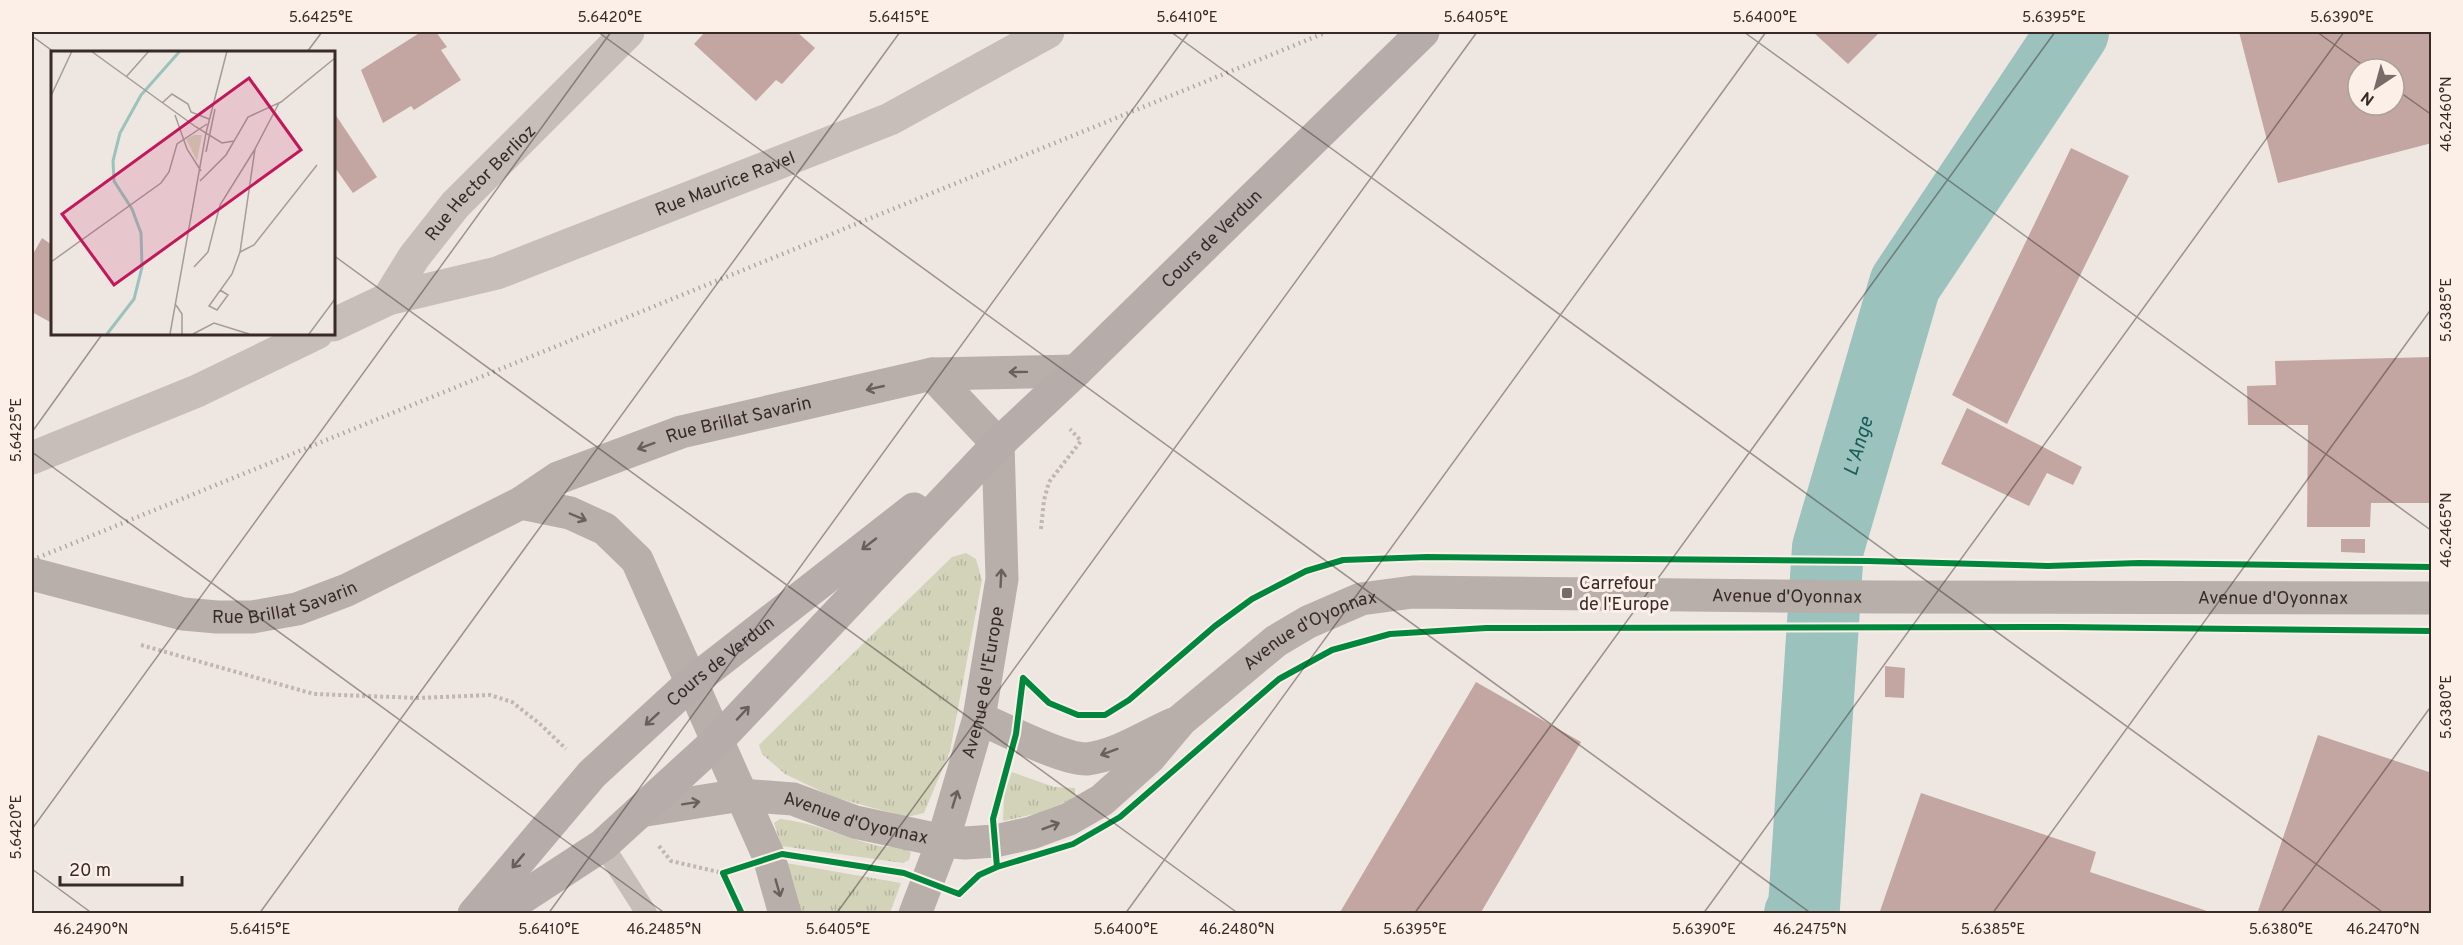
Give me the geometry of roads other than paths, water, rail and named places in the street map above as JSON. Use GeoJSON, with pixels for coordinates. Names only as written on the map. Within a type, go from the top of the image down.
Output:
{"type":"FeatureCollection","features":[{"type":"Feature","properties":{"kind":"main road","name":"Cours de Verdun"},"geometry":{"type":"LineString","coordinates":[[497,914],[603,845],[717,741],[998,444],[1076,371],[1423,32]]}},
{"type":"Feature","properties":{"kind":"main road","name":"Rue Brillat Savarin"},"geometry":{"type":"LineString","coordinates":[[32,574],[183,614],[252,617],[297,609],[347,590],[522,503],[558,478],[681,432],[932,374],[1076,371]]}},
{"type":"Feature","properties":{"kind":"main road"},"geometry":{"type":"LineString","coordinates":[[932,374],[998,444]]}},
{"type":"Feature","properties":{"kind":"main road","name":"Cours de Verdun"},"geometry":{"type":"LineString","coordinates":[[474,914],[592,774],[691,683],[998,444]]}},
{"type":"Feature","properties":{"kind":"main road","name":"Avenue de l'Europe"},"geometry":{"type":"LineString","coordinates":[[915,914],[943,841],[980,718],[1002,579],[998,444]]}},
{"type":"Feature","properties":{"kind":"main road"},"geometry":{"type":"LineString","coordinates":[[522,503],[570,513],[605,529],[637,560],[770,857],[785,914]]}},
{"type":"Feature","properties":{"kind":"main road","name":"Avenue d'Oyonnax"},"geometry":{"type":"LineString","coordinates":[[741,795],[793,799],[855,822],[943,841],[965,843],[995,841],[1032,834],[1069,819],[1102,800],[1149,758],[1181,720],[1276,641],[1308,622],[1361,599],[1413,592],[1877,597],[2432,598]]}},
{"type":"Feature","properties":{"kind":"main road","name":"Avenue d'Oyonnax"},"geometry":{"type":"LineString","coordinates":[[980,718],[1064,755],[1086,759],[1107,754],[1181,720]]}},
{"type":"Feature","properties":{"kind":"main road"},"geometry":{"type":"LineString","coordinates":[[637,814],[741,795]]}},
{"type":"Feature","properties":{"kind":"street","name":"Rue Hector Berlioz"},"geometry":{"type":"LineString","coordinates":[[388,299],[414,257],[455,205],[628,32]]}},
{"type":"Feature","properties":{"kind":"street","name":"Rue Maurice Ravel"},"geometry":{"type":"LineString","coordinates":[[388,299],[497,273],[890,119],[1048,32]]}},
{"type":"Feature","properties":{"kind":"street"},"geometry":{"type":"LineString","coordinates":[[334,326],[388,299]]}},
{"type":"Feature","properties":{"kind":"street"},"geometry":{"type":"LineString","coordinates":[[32,458],[197,391],[315,334]]}},
{"type":"Feature","properties":{"kind":"lane"},"geometry":{"type":"LineString","coordinates":[[603,845],[647,914]]}},
{"type":"Feature","properties":{"kind":"waterway","name":"L'Ange"},"geometry":{"type":"LineString","coordinates":[[1800,914],[1804,907],[1828,548],[1905,284],[2073,32]]}},
{"type":"Feature","properties":{"kind":"railway"},"geometry":{"type":"LineString","coordinates":[[32,560],[1327,32]]}},
{"type":"Feature","properties":{"kind":"place","name":"Carrefour de l'Europe"},"geometry":{"type":"Point","coordinates":[1567,593]}}]}
